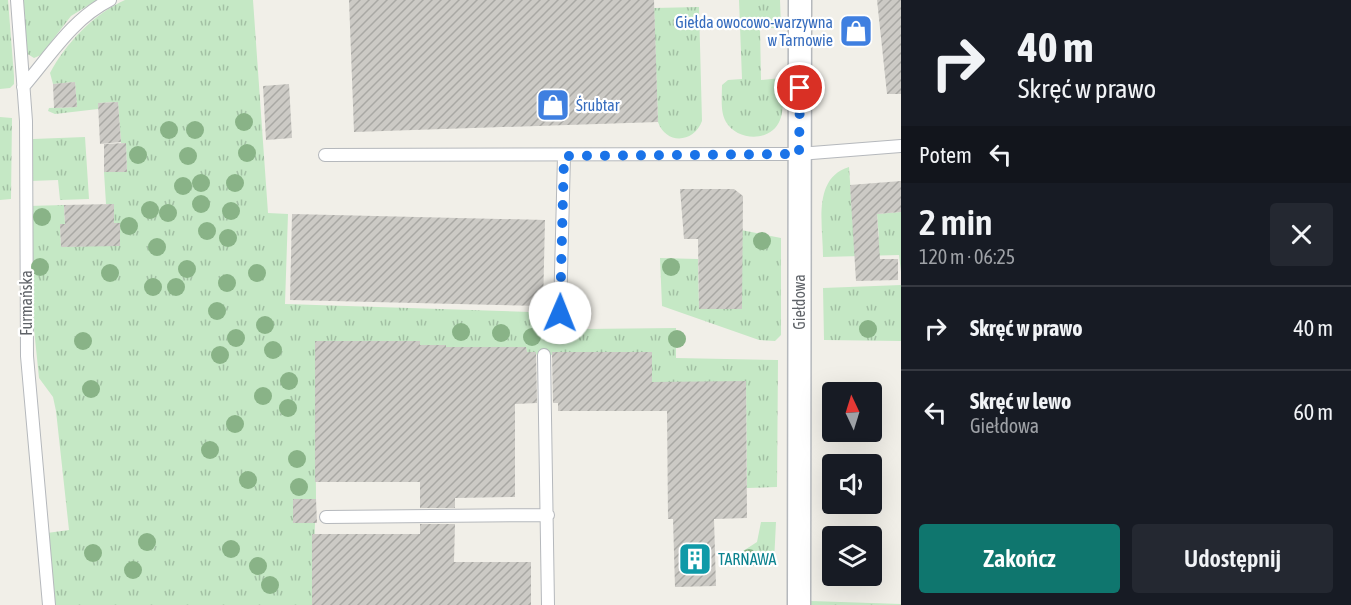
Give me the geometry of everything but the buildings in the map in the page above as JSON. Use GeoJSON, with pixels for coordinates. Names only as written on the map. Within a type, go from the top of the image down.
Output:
{"type":"FeatureCollection","features":[{"type":"Feature","properties":{"kind":"street","name":"Giełdowa"},"geometry":{"type":"LineString","coordinates":[[799,605],[800,0]]}},
{"type":"Feature","properties":{"kind":"lane","name":"Furmańska"},"geometry":{"type":"LineString","coordinates":[[17,0],[26,121],[27,356],[49,605]]}},
{"type":"Feature","properties":{"kind":"lane"},"geometry":{"type":"LineString","coordinates":[[23,87],[71,28],[96,7],[110,0]]}},
{"type":"Feature","properties":{"kind":"lane"},"geometry":{"type":"LineString","coordinates":[[325,155],[799,154],[901,146]]}},
{"type":"Feature","properties":{"kind":"lane"},"geometry":{"type":"LineString","coordinates":[[560,313],[564,156]]}},
{"type":"Feature","properties":{"kind":"lane"},"geometry":{"type":"LineString","coordinates":[[544,356],[548,605]]}},
{"type":"Feature","properties":{"kind":"lane"},"geometry":{"type":"LineString","coordinates":[[326,517],[548,515]]}},
{"type":"Feature","properties":{"kind":"green space"},"geometry":{"type":"Polygon","coordinates":[[[0,0],[8,0],[14,84],[10,88],[0,89],[0,0]]]}},
{"type":"Feature","properties":{"kind":"green space"},"geometry":{"type":"Polygon","coordinates":[[[20,0],[97,0],[71,16],[41,55],[34,58],[26,53],[20,0]]]}},
{"type":"Feature","properties":{"kind":"green space"},"geometry":{"type":"Polygon","coordinates":[[[125,0],[253,0],[268,213],[288,214],[285,304],[560,313],[583,311],[583,329],[676,328],[676,358],[778,360],[777,487],[747,488],[746,382],[652,383],[652,353],[544,355],[527,354],[526,347],[465,347],[446,357],[446,345],[420,345],[420,341],[315,342],[316,499],[293,500],[294,523],[315,523],[312,605],[52,605],[47,533],[69,530],[56,411],[53,397],[39,378],[31,299],[28,206],[64,205],[65,224],[60,224],[61,247],[120,245],[120,224],[114,223],[113,204],[106,204],[104,172],[127,172],[126,143],[121,143],[118,102],[98,103],[98,109],[55,114],[48,111],[49,108],[77,107],[75,82],[53,84],[50,73],[64,51],[82,30],[102,13],[125,0]]]}},
{"type":"Feature","properties":{"kind":"green space"},"geometry":{"type":"Polygon","coordinates":[[[739,0],[780,0],[781,28],[760,28],[761,80],[781,78],[782,110],[776,127],[762,136],[746,136],[738,133],[726,122],[723,114],[722,85],[728,80],[742,79],[739,0]]]}},
{"type":"Feature","properties":{"kind":"green space"},"geometry":{"type":"Polygon","coordinates":[[[699,7],[702,121],[693,134],[673,138],[667,135],[658,122],[654,8],[699,7]]]}},
{"type":"Feature","properties":{"kind":"green space"},"geometry":{"type":"Polygon","coordinates":[[[0,117],[12,118],[11,199],[0,200],[0,117]]]}},
{"type":"Feature","properties":{"kind":"green space"},"geometry":{"type":"Polygon","coordinates":[[[85,137],[89,199],[60,200],[58,180],[30,181],[29,148],[33,139],[85,137]]]}},
{"type":"Feature","properties":{"kind":"green space"},"geometry":{"type":"Polygon","coordinates":[[[849,167],[854,239],[879,238],[877,214],[901,212],[901,272],[899,255],[823,257],[821,217],[825,192],[829,181],[837,173],[849,167]]]}},
{"type":"Feature","properties":{"kind":"green space"},"geometry":{"type":"Polygon","coordinates":[[[741,230],[781,238],[781,335],[775,341],[759,340],[662,306],[660,258],[698,259],[699,309],[742,309],[741,230]]]}},
{"type":"Feature","properties":{"kind":"green space"},"geometry":{"type":"Polygon","coordinates":[[[901,285],[901,341],[824,340],[823,288],[901,285]]]}},
{"type":"Feature","properties":{"kind":"green space"},"geometry":{"type":"Polygon","coordinates":[[[761,522],[776,522],[774,562],[742,563],[743,551],[757,542],[761,522]]]}},
{"type":"Feature","properties":{"kind":"green space"},"geometry":{"type":"Polygon","coordinates":[[[811,601],[901,604],[901,605],[811,605],[811,601]]]}},
{"type":"Feature","properties":{"kind":"place","name":"Giełda owocowo-warzywna w Tarnowie"},"geometry":{"type":"Point","coordinates":[856,31]}},
{"type":"Feature","properties":{"kind":"place","name":"Śrubtar"},"geometry":{"type":"Point","coordinates":[553,105]}},
{"type":"Feature","properties":{"kind":"place","name":"TARNAWA"},"geometry":{"type":"Point","coordinates":[695,559]}},
{"type":"Feature","properties":{"kind":"route"},"geometry":{"type":"LineString","coordinates":[[560,313],[564,156],[799,154],[800,88]]}}]}
